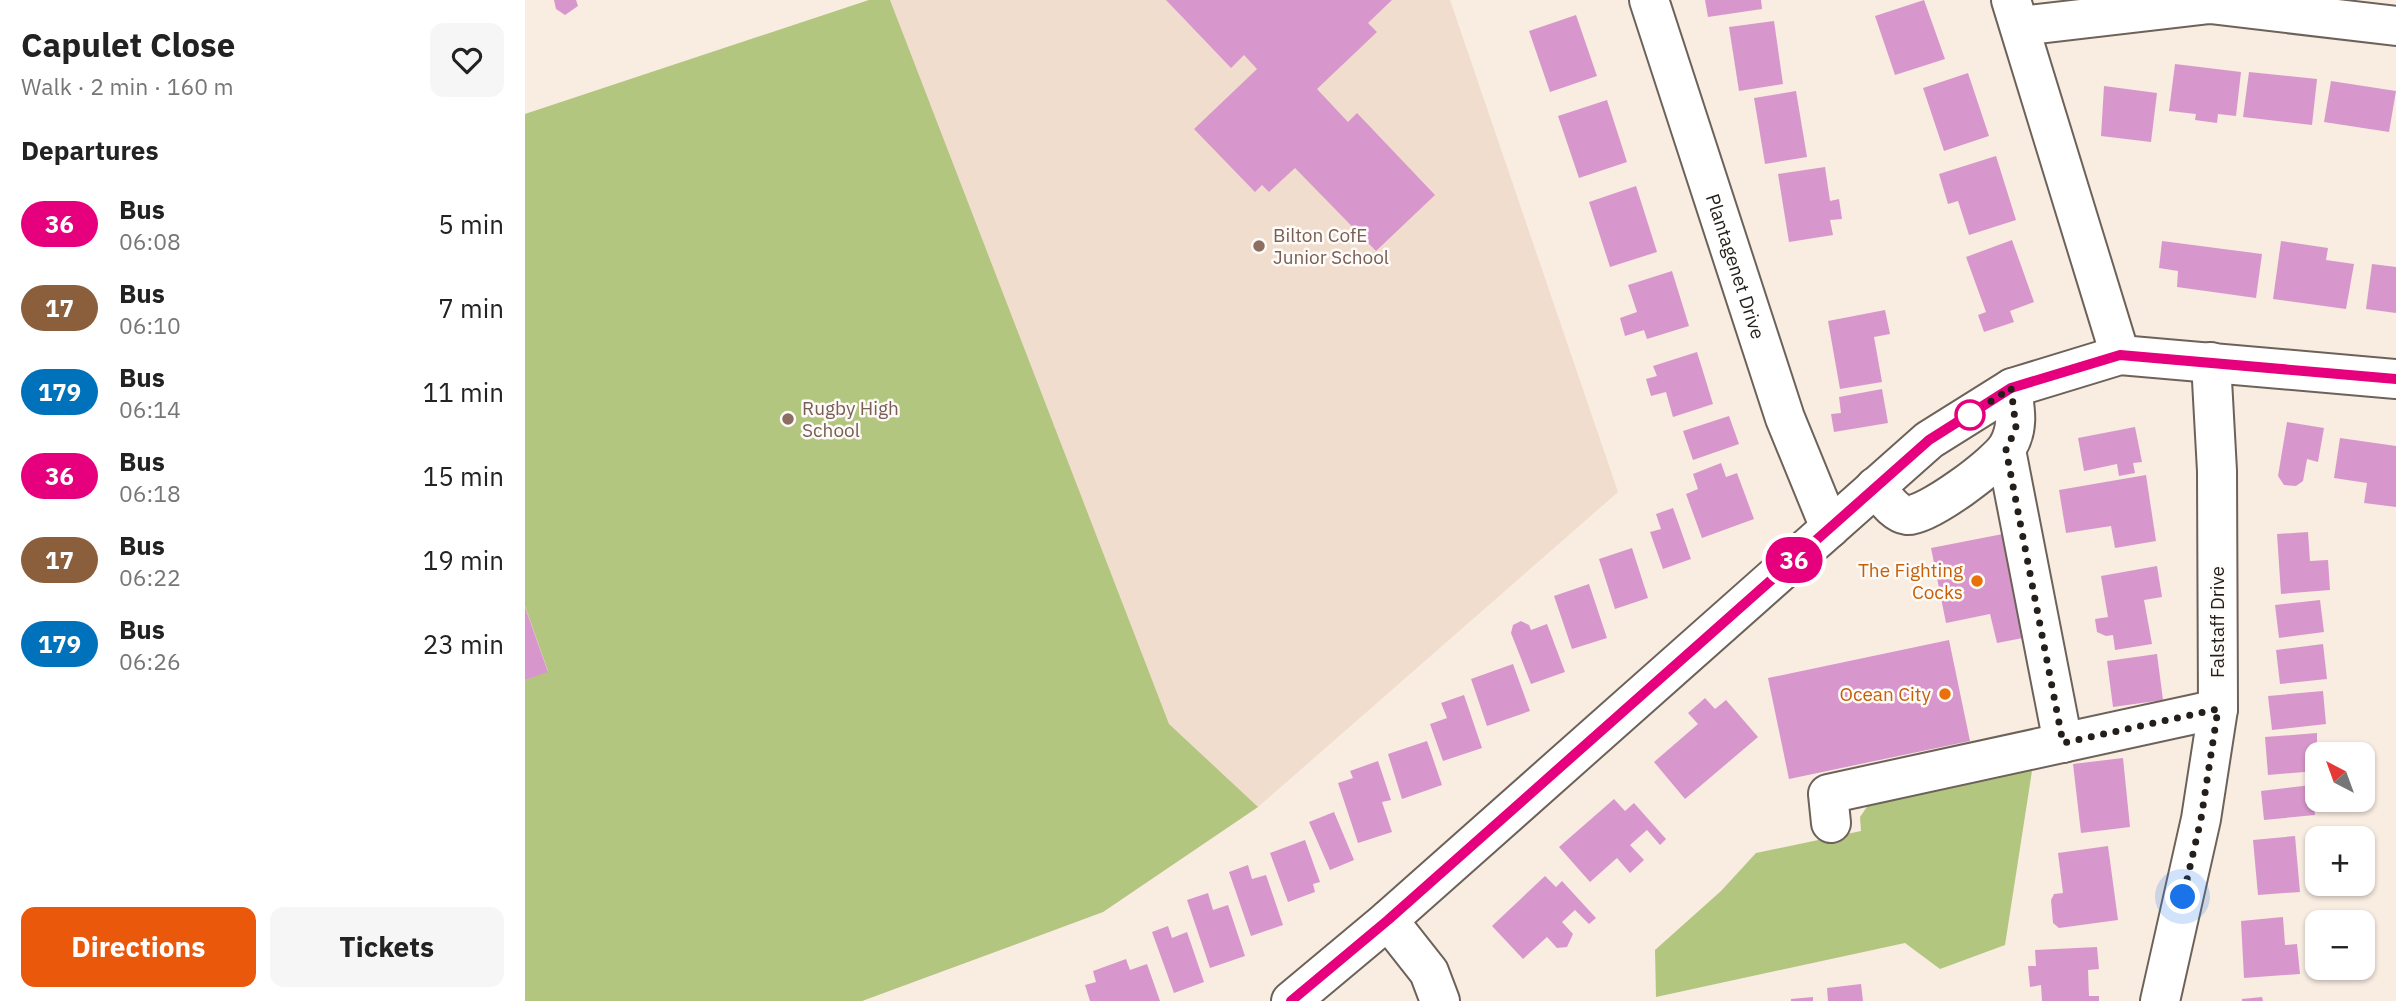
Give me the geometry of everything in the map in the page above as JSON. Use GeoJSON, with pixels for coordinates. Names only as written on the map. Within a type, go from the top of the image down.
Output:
{"type":"FeatureCollection","features":[{"type":"Feature","properties":{"kind":"street","name":"Plantagenet Drive"},"geometry":{"type":"LineString","coordinates":[[1649,0],[1785,418],[1831,528]]}},
{"type":"Feature","properties":{"kind":"street"},"geometry":{"type":"LineString","coordinates":[[2120,355],[2016,13],[2210,4],[2396,26]]}},
{"type":"Feature","properties":{"kind":"street"},"geometry":{"type":"LineString","coordinates":[[1291,1001],[1388,920],[1929,440],[2011,388],[2120,355],[2396,379]]}},
{"type":"Feature","properties":{"kind":"street","name":"Falstaff Drive"},"geometry":{"type":"LineString","coordinates":[[2160,1001],[2201,819],[2218,709],[2217,471],[2211,362]]}},
{"type":"Feature","properties":{"kind":"street"},"geometry":{"type":"LineString","coordinates":[[1875,487],[1894,509],[1905,515],[1917,515],[1943,500],[2006,450],[2016,428],[2011,388]]}},
{"type":"Feature","properties":{"kind":"street"},"geometry":{"type":"LineString","coordinates":[[2006,450],[2063,743]]}},
{"type":"Feature","properties":{"kind":"street"},"geometry":{"type":"LineString","coordinates":[[1831,823],[1828,794],[2218,709]]}},
{"type":"Feature","properties":{"kind":"street"},"geometry":{"type":"LineString","coordinates":[[1388,920],[1429,972],[1440,1001]]}},
{"type":"Feature","properties":{"kind":"shaded area"},"geometry":{"type":"Polygon","coordinates":[[[869,0],[1450,0],[1618,492],[1258,807],[1103,912],[862,1001],[525,1001],[525,114],[869,0]]]}},
{"type":"Feature","properties":{"kind":"green space","name":"Rugby High School"},"geometry":{"type":"Polygon","coordinates":[[[869,0],[890,0],[1169,724],[1258,807],[1103,912],[862,1001],[525,1001],[525,680],[548,671],[525,606],[525,114],[869,0]]]}},
{"type":"Feature","properties":{"kind":"green space"},"geometry":{"type":"Polygon","coordinates":[[[2034,758],[2005,945],[1940,969],[1905,943],[1656,997],[1655,950],[1721,891],[1756,853],[1861,831],[1860,817],[1875,795],[2034,758]]]}},
{"type":"Feature","properties":{"kind":"building"},"geometry":{"type":"Polygon","coordinates":[[[554,0],[576,0],[578,6],[565,15],[556,9],[554,0]]]}},
{"type":"Feature","properties":{"kind":"building"},"geometry":{"type":"Polygon","coordinates":[[[1166,0],[1392,0],[1368,23],[1377,32],[1317,89],[1348,122],[1357,113],[1435,195],[1376,251],[1295,168],[1269,192],[1262,185],[1255,192],[1194,129],[1257,69],[1244,55],[1231,68],[1166,0]]]}},
{"type":"Feature","properties":{"kind":"building"},"geometry":{"type":"Polygon","coordinates":[[[1705,0],[1761,0],[1762,9],[1708,17],[1705,0]]]}},
{"type":"Feature","properties":{"kind":"building"},"geometry":{"type":"Polygon","coordinates":[[[1924,0],[1945,59],[1895,75],[1875,16],[1924,0]]]}},
{"type":"Feature","properties":{"kind":"building"},"geometry":{"type":"Polygon","coordinates":[[[1576,15],[1597,76],[1550,92],[1529,31],[1576,15]]]}},
{"type":"Feature","properties":{"kind":"building"},"geometry":{"type":"Polygon","coordinates":[[[1774,21],[1783,84],[1739,91],[1729,27],[1774,21]]]}},
{"type":"Feature","properties":{"kind":"building"},"geometry":{"type":"Polygon","coordinates":[[[2175,64],[2241,72],[2236,116],[2218,114],[2217,123],[2195,120],[2196,114],[2169,111],[2175,64]]]}},
{"type":"Feature","properties":{"kind":"building"},"geometry":{"type":"Polygon","coordinates":[[[2249,72],[2317,79],[2312,125],[2243,117],[2249,72]]]}},
{"type":"Feature","properties":{"kind":"building"},"geometry":{"type":"Polygon","coordinates":[[[1968,73],[1989,136],[1944,151],[1923,88],[1968,73]]]}},
{"type":"Feature","properties":{"kind":"building"},"geometry":{"type":"Polygon","coordinates":[[[2331,81],[2396,91],[2389,132],[2324,122],[2331,81]]]}},
{"type":"Feature","properties":{"kind":"building"},"geometry":{"type":"Polygon","coordinates":[[[2104,86],[2157,93],[2151,142],[2101,136],[2104,86]]]}},
{"type":"Feature","properties":{"kind":"building"},"geometry":{"type":"Polygon","coordinates":[[[1796,91],[1807,157],[1765,164],[1754,98],[1796,91]]]}},
{"type":"Feature","properties":{"kind":"building"},"geometry":{"type":"Polygon","coordinates":[[[1607,100],[1627,162],[1579,178],[1558,116],[1607,100]]]}},
{"type":"Feature","properties":{"kind":"building"},"geometry":{"type":"Polygon","coordinates":[[[1996,156],[2016,220],[1969,235],[1958,201],[1948,204],[1939,174],[1996,156]]]}},
{"type":"Feature","properties":{"kind":"building"},"geometry":{"type":"Polygon","coordinates":[[[1825,167],[1830,201],[1839,199],[1842,219],[1830,220],[1833,235],[1789,242],[1778,174],[1825,167]]]}},
{"type":"Feature","properties":{"kind":"building"},"geometry":{"type":"Polygon","coordinates":[[[1636,186],[1657,252],[1610,267],[1589,202],[1636,186]]]}},
{"type":"Feature","properties":{"kind":"building"},"geometry":{"type":"Polygon","coordinates":[[[2012,240],[2034,302],[2010,311],[2014,322],[1984,332],[1978,315],[1986,312],[1966,257],[2012,240]]]}},
{"type":"Feature","properties":{"kind":"building"},"geometry":{"type":"Polygon","coordinates":[[[2162,241],[2262,254],[2256,298],[2177,287],[2178,271],[2159,268],[2162,241]]]}},
{"type":"Feature","properties":{"kind":"building"},"geometry":{"type":"Polygon","coordinates":[[[2281,241],[2328,248],[2326,260],[2354,264],[2346,309],[2273,299],[2281,241]]]}},
{"type":"Feature","properties":{"kind":"building"},"geometry":{"type":"Polygon","coordinates":[[[2372,264],[2396,267],[2396,313],[2366,309],[2372,264]]]}},
{"type":"Feature","properties":{"kind":"building"},"geometry":{"type":"Polygon","coordinates":[[[1672,271],[1689,326],[1647,339],[1644,330],[1625,336],[1620,318],[1637,312],[1628,285],[1672,271]]]}},
{"type":"Feature","properties":{"kind":"building"},"geometry":{"type":"Polygon","coordinates":[[[1885,310],[1890,334],[1874,337],[1882,382],[1840,389],[1828,321],[1885,310]]]}},
{"type":"Feature","properties":{"kind":"building"},"geometry":{"type":"Polygon","coordinates":[[[1697,352],[1713,404],[1673,417],[1666,392],[1651,396],[1646,379],[1657,376],[1653,366],[1697,352]]]}},
{"type":"Feature","properties":{"kind":"building"},"geometry":{"type":"Polygon","coordinates":[[[1882,389],[1888,423],[1834,432],[1831,414],[1841,413],[1839,397],[1882,389]]]}},
{"type":"Feature","properties":{"kind":"building"},"geometry":{"type":"Polygon","coordinates":[[[1729,416],[1739,444],[1693,460],[1683,431],[1729,416]]]}},
{"type":"Feature","properties":{"kind":"building"},"geometry":{"type":"Polygon","coordinates":[[[2287,422],[2324,428],[2318,462],[2307,459],[2303,481],[2296,486],[2284,485],[2278,476],[2287,422]]]}},
{"type":"Feature","properties":{"kind":"building"},"geometry":{"type":"Polygon","coordinates":[[[2135,427],[2142,462],[2133,463],[2135,473],[2119,476],[2117,464],[2084,471],[2078,438],[2135,427]]]}},
{"type":"Feature","properties":{"kind":"building"},"geometry":{"type":"Polygon","coordinates":[[[2340,438],[2396,446],[2396,507],[2364,503],[2367,483],[2334,478],[2340,438]]]}},
{"type":"Feature","properties":{"kind":"building"},"geometry":{"type":"Polygon","coordinates":[[[1721,463],[1726,477],[1737,473],[1754,519],[1702,538],[1686,494],[1698,489],[1693,474],[1721,463]]]}},
{"type":"Feature","properties":{"kind":"building"},"geometry":{"type":"Polygon","coordinates":[[[2146,475],[2156,541],[2115,548],[2111,526],[2066,533],[2059,490],[2146,475]]]}},
{"type":"Feature","properties":{"kind":"building"},"geometry":{"type":"Polygon","coordinates":[[[1673,508],[1691,559],[1663,569],[1650,532],[1661,529],[1656,514],[1673,508]]]}},
{"type":"Feature","properties":{"kind":"building"},"geometry":{"type":"Polygon","coordinates":[[[2308,532],[2310,561],[2328,560],[2330,590],[2281,594],[2277,534],[2308,532]]]}},
{"type":"Feature","properties":{"kind":"building","name":"The Fighting Cocks"},"geometry":{"type":"Polygon","coordinates":[[[2008,533],[2028,637],[1997,643],[1990,614],[1946,623],[1931,548],[2008,533]]]}},
{"type":"Feature","properties":{"kind":"building"},"geometry":{"type":"Polygon","coordinates":[[[1632,548],[1648,598],[1615,609],[1599,559],[1632,548]]]}},
{"type":"Feature","properties":{"kind":"building"},"geometry":{"type":"Polygon","coordinates":[[[2157,566],[2162,597],[2144,600],[2152,644],[2115,650],[2113,635],[2106,636],[2097,632],[2095,619],[2108,617],[2101,576],[2157,566]]]}},
{"type":"Feature","properties":{"kind":"building"},"geometry":{"type":"Polygon","coordinates":[[[1589,584],[1607,638],[1572,649],[1554,596],[1589,584]]]}},
{"type":"Feature","properties":{"kind":"building"},"geometry":{"type":"Polygon","coordinates":[[[2320,600],[2324,632],[2279,638],[2275,605],[2320,600]]]}},
{"type":"Feature","properties":{"kind":"building"},"geometry":{"type":"Polygon","coordinates":[[[525,607],[548,672],[525,680],[525,607]]]}},
{"type":"Feature","properties":{"kind":"building"},"geometry":{"type":"Polygon","coordinates":[[[1521,621],[1529,625],[1531,630],[1547,624],[1565,672],[1531,684],[1511,633],[1513,625],[1521,621]]]}},
{"type":"Feature","properties":{"kind":"building"},"geometry":{"type":"Polygon","coordinates":[[[1949,640],[1970,741],[1789,779],[1768,678],[1949,640]]]}},
{"type":"Feature","properties":{"kind":"building"},"geometry":{"type":"Polygon","coordinates":[[[2323,644],[2327,679],[2280,684],[2276,650],[2323,644]]]}},
{"type":"Feature","properties":{"kind":"building"},"geometry":{"type":"Polygon","coordinates":[[[2157,654],[2163,700],[2113,707],[2107,661],[2157,654]]]}},
{"type":"Feature","properties":{"kind":"building"},"geometry":{"type":"Polygon","coordinates":[[[1513,664],[1530,711],[1487,726],[1471,679],[1513,664]]]}},
{"type":"Feature","properties":{"kind":"building"},"geometry":{"type":"Polygon","coordinates":[[[2323,691],[2326,724],[2272,730],[2268,696],[2323,691]]]}},
{"type":"Feature","properties":{"kind":"building"},"geometry":{"type":"Polygon","coordinates":[[[1464,695],[1482,748],[1443,761],[1430,724],[1447,718],[1441,703],[1464,695]]]}},
{"type":"Feature","properties":{"kind":"building"},"geometry":{"type":"Polygon","coordinates":[[[1705,698],[1715,709],[1726,700],[1758,737],[1685,799],[1654,762],[1698,724],[1688,713],[1705,698]]]}},
{"type":"Feature","properties":{"kind":"building"},"geometry":{"type":"Polygon","coordinates":[[[2317,733],[2317,742],[2305,742],[2305,772],[2268,775],[2265,737],[2317,733]]]}},
{"type":"Feature","properties":{"kind":"building"},"geometry":{"type":"Polygon","coordinates":[[[1427,741],[1442,785],[1402,799],[1388,754],[1427,741]]]}},
{"type":"Feature","properties":{"kind":"building"},"geometry":{"type":"Polygon","coordinates":[[[2123,758],[2130,827],[2081,833],[2073,764],[2123,758]]]}},
{"type":"Feature","properties":{"kind":"building"},"geometry":{"type":"Polygon","coordinates":[[[1378,761],[1391,800],[1382,802],[1392,832],[1358,843],[1338,783],[1353,778],[1350,771],[1378,761]]]}},
{"type":"Feature","properties":{"kind":"building"},"geometry":{"type":"Polygon","coordinates":[[[2305,786],[2305,812],[2315,812],[2315,815],[2264,820],[2261,791],[2305,786]]]}},
{"type":"Feature","properties":{"kind":"building"},"geometry":{"type":"Polygon","coordinates":[[[1614,799],[1625,811],[1634,803],[1666,839],[1660,845],[1647,830],[1630,845],[1644,860],[1630,873],[1617,858],[1590,882],[1559,847],[1614,799]]]}},
{"type":"Feature","properties":{"kind":"building"},"geometry":{"type":"Polygon","coordinates":[[[1334,812],[1354,860],[1330,870],[1309,822],[1334,812]]]}},
{"type":"Feature","properties":{"kind":"building"},"geometry":{"type":"Polygon","coordinates":[[[2295,836],[2300,892],[2258,895],[2253,840],[2295,836]]]}},
{"type":"Feature","properties":{"kind":"building"},"geometry":{"type":"Polygon","coordinates":[[[1305,840],[1320,882],[1313,884],[1315,892],[1288,902],[1270,853],[1305,840]]]}},
{"type":"Feature","properties":{"kind":"building"},"geometry":{"type":"Polygon","coordinates":[[[2108,846],[2118,920],[2059,928],[2053,923],[2051,900],[2054,894],[2063,893],[2058,853],[2108,846]]]}},
{"type":"Feature","properties":{"kind":"building"},"geometry":{"type":"Polygon","coordinates":[[[1248,865],[1252,879],[1266,875],[1283,925],[1251,936],[1229,872],[1248,865]]]}},
{"type":"Feature","properties":{"kind":"building"},"geometry":{"type":"Polygon","coordinates":[[[1545,876],[1556,887],[1562,881],[1596,918],[1589,924],[1575,910],[1562,922],[1573,934],[1567,947],[1557,948],[1547,937],[1523,959],[1492,926],[1545,876]]]}},
{"type":"Feature","properties":{"kind":"building"},"geometry":{"type":"Polygon","coordinates":[[[1208,893],[1213,910],[1228,905],[1245,956],[1210,968],[1187,900],[1208,893]]]}},
{"type":"Feature","properties":{"kind":"building"},"geometry":{"type":"Polygon","coordinates":[[[2283,917],[2285,945],[2297,944],[2300,974],[2244,978],[2241,921],[2283,917]]]}},
{"type":"Feature","properties":{"kind":"building"},"geometry":{"type":"Polygon","coordinates":[[[1168,926],[1172,938],[1187,932],[1204,982],[1174,993],[1152,932],[1168,926]]]}},
{"type":"Feature","properties":{"kind":"building"},"geometry":{"type":"Polygon","coordinates":[[[2097,947],[2099,969],[2088,970],[2089,996],[2099,996],[2099,1001],[2042,1001],[2041,985],[2030,987],[2028,966],[2036,966],[2035,950],[2097,947]]]}},
{"type":"Feature","properties":{"kind":"building"},"geometry":{"type":"Polygon","coordinates":[[[1126,959],[1130,970],[1147,964],[1160,1001],[1090,1001],[1085,985],[1096,982],[1093,971],[1126,959]]]}},
{"type":"Feature","properties":{"kind":"building"},"geometry":{"type":"Polygon","coordinates":[[[1861,984],[1863,1001],[1828,1001],[1827,988],[1861,984]]]}},
{"type":"Feature","properties":{"kind":"building"},"geometry":{"type":"Polygon","coordinates":[[[1813,997],[1813,1001],[1791,1001],[1791,999],[1813,997]]]}},
{"type":"Feature","properties":{"kind":"building"},"geometry":{"type":"Polygon","coordinates":[[[2262,997],[2263,1001],[2242,1001],[2242,999],[2262,997]]]}},
{"type":"Feature","properties":{"kind":"bus line","name":"36"},"geometry":{"type":"LineString","coordinates":[[1291,1001],[1388,920],[1929,440],[2011,388],[2120,355],[2396,379]]}},
{"type":"Feature","properties":{"kind":"place","name":"Bilton CofE Junior School"},"geometry":{"type":"Point","coordinates":[1259,246]}},
{"type":"Feature","properties":{"kind":"place","name":"Rugby High School"},"geometry":{"type":"Point","coordinates":[788,419]}},
{"type":"Feature","properties":{"kind":"place","name":"The Fighting Cocks"},"geometry":{"type":"Point","coordinates":[1977,581]}},
{"type":"Feature","properties":{"kind":"place","name":"Ocean City"},"geometry":{"type":"Point","coordinates":[1945,694]}},
{"type":"Feature","properties":{"kind":"route"},"geometry":{"type":"LineString","coordinates":[[1970,415],[2011,388],[2016,428],[2006,450],[2063,743],[2218,709],[2201,819],[2183,897]]}}]}
